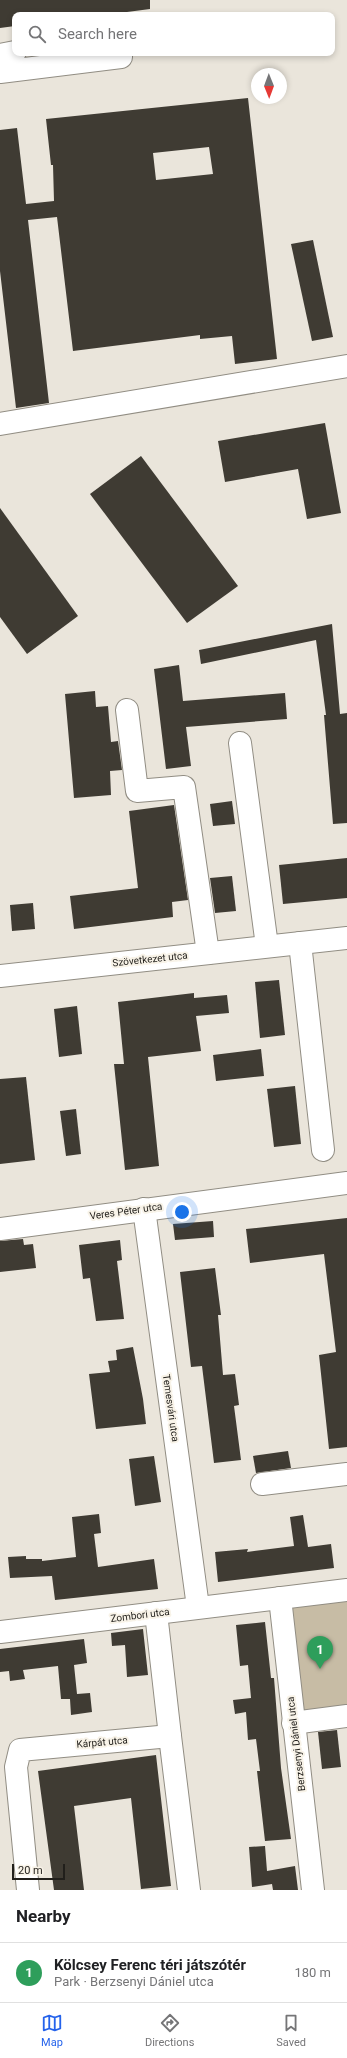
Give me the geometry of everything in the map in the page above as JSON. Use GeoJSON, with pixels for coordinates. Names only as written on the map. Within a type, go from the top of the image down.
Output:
{"type":"FeatureCollection","features":[{"type":"Feature","properties":{"kind":"street"},"geometry":{"type":"LineString","coordinates":[[0,55],[12,53]]}},
{"type":"Feature","properties":{"kind":"street"},"geometry":{"type":"LineString","coordinates":[[0,72],[120,57]]}},
{"type":"Feature","properties":{"kind":"street"},"geometry":{"type":"LineString","coordinates":[[0,424],[347,366]]}},
{"type":"Feature","properties":{"kind":"street"},"geometry":{"type":"LineString","coordinates":[[127,710],[137,791],[184,787],[208,953]]}},
{"type":"Feature","properties":{"kind":"street"},"geometry":{"type":"LineString","coordinates":[[240,743],[267,946]]}},
{"type":"Feature","properties":{"kind":"street","name":"Szövetkezet utca"},"geometry":{"type":"LineString","coordinates":[[0,976],[347,938]]}},
{"type":"Feature","properties":{"kind":"street"},"geometry":{"type":"LineString","coordinates":[[300,943],[323,1150]]}},
{"type":"Feature","properties":{"kind":"street","name":"Veres Péter utca"},"geometry":{"type":"LineString","coordinates":[[0,1229],[347,1183]]}},
{"type":"Feature","properties":{"kind":"street","name":"Temesvári utca"},"geometry":{"type":"LineString","coordinates":[[144,1209],[198,1607]]}},
{"type":"Feature","properties":{"kind":"street"},"geometry":{"type":"LineString","coordinates":[[262,1484],[347,1474]]}},
{"type":"Feature","properties":{"kind":"street","name":"Zombori utca"},"geometry":{"type":"LineString","coordinates":[[0,1632],[347,1590]]}},
{"type":"Feature","properties":{"kind":"street","name":"Berzsenyi Dániel utca"},"geometry":{"type":"LineString","coordinates":[[280,1598],[293,1723],[314,1890]]}},
{"type":"Feature","properties":{"kind":"street"},"geometry":{"type":"LineString","coordinates":[[156,1613],[189,1890]]}},
{"type":"Feature","properties":{"kind":"street"},"geometry":{"type":"LineString","coordinates":[[293,1723],[347,1716]]}},
{"type":"Feature","properties":{"kind":"street","name":"Kárpát utca"},"geometry":{"type":"LineString","coordinates":[[28,1890],[16,1767],[20,1750],[170,1736]]}},
{"type":"Feature","properties":{"kind":"shaded area"},"geometry":{"type":"Polygon","coordinates":[[[347,1592],[347,1716],[293,1723],[280,1598],[347,1592]]]}},
{"type":"Feature","properties":{"kind":"building"},"geometry":{"type":"Polygon","coordinates":[[[0,0],[150,0],[150,9],[127,12],[12,12],[12,26],[0,28],[0,0]]]}},
{"type":"Feature","properties":{"kind":"building"},"geometry":{"type":"Polygon","coordinates":[[[248,98],[277,359],[235,364],[232,336],[200,339],[200,335],[73,351],[57,217],[28,220],[49,403],[16,408],[0,271],[0,130],[17,128],[26,204],[54,201],[53,165],[51,165],[46,119],[248,98]],[[209,147],[153,153],[156,180],[213,174],[209,147]]]}},
{"type":"Feature","properties":{"kind":"building"},"geometry":{"type":"Polygon","coordinates":[[[313,240],[333,337],[312,341],[291,244],[313,240]]]}},
{"type":"Feature","properties":{"kind":"building"},"geometry":{"type":"Polygon","coordinates":[[[325,423],[341,513],[307,519],[298,469],[225,482],[218,441],[325,423]]]}},
{"type":"Feature","properties":{"kind":"building"},"geometry":{"type":"Polygon","coordinates":[[[141,456],[238,586],[187,623],[90,494],[141,456]]]}},
{"type":"Feature","properties":{"kind":"building"},"geometry":{"type":"Polygon","coordinates":[[[0,508],[78,616],[27,654],[0,617],[0,508]]]}},
{"type":"Feature","properties":{"kind":"building"},"geometry":{"type":"Polygon","coordinates":[[[332,624],[340,714],[347,713],[347,823],[333,824],[324,715],[326,715],[316,640],[201,664],[199,650],[332,624]]]}},
{"type":"Feature","properties":{"kind":"building"},"geometry":{"type":"Polygon","coordinates":[[[179,665],[183,701],[285,693],[287,719],[186,727],[191,766],[166,769],[154,669],[179,665]]]}},
{"type":"Feature","properties":{"kind":"building"},"geometry":{"type":"Polygon","coordinates":[[[95,691],[96,707],[108,706],[111,742],[118,741],[122,770],[110,771],[111,795],[74,798],[65,694],[95,691]]]}},
{"type":"Feature","properties":{"kind":"building"},"geometry":{"type":"Polygon","coordinates":[[[232,801],[235,824],[213,826],[210,804],[232,801]]]}},
{"type":"Feature","properties":{"kind":"building"},"geometry":{"type":"Polygon","coordinates":[[[174,805],[188,900],[172,902],[173,917],[74,929],[70,896],[138,888],[129,811],[174,805]]]}},
{"type":"Feature","properties":{"kind":"building"},"geometry":{"type":"Polygon","coordinates":[[[347,858],[347,898],[283,904],[279,865],[347,858]]]}},
{"type":"Feature","properties":{"kind":"building"},"geometry":{"type":"Polygon","coordinates":[[[232,876],[236,911],[215,913],[210,878],[232,876]]]}},
{"type":"Feature","properties":{"kind":"building"},"geometry":{"type":"Polygon","coordinates":[[[33,903],[35,929],[12,931],[10,905],[33,903]]]}},
{"type":"Feature","properties":{"kind":"building"},"geometry":{"type":"Polygon","coordinates":[[[279,980],[285,1035],[260,1038],[255,982],[279,980]]]}},
{"type":"Feature","properties":{"kind":"building"},"geometry":{"type":"Polygon","coordinates":[[[194,993],[194,998],[227,995],[229,1013],[196,1016],[201,1051],[148,1057],[159,1166],[125,1170],[114,1064],[124,1064],[118,1002],[194,993]]]}},
{"type":"Feature","properties":{"kind":"building"},"geometry":{"type":"Polygon","coordinates":[[[77,1006],[82,1054],[59,1057],[54,1009],[77,1006]]]}},
{"type":"Feature","properties":{"kind":"building"},"geometry":{"type":"Polygon","coordinates":[[[261,1049],[264,1076],[216,1081],[213,1055],[261,1049]]]}},
{"type":"Feature","properties":{"kind":"building"},"geometry":{"type":"Polygon","coordinates":[[[26,1077],[35,1160],[0,1164],[0,1079],[26,1077]]]}},
{"type":"Feature","properties":{"kind":"building"},"geometry":{"type":"Polygon","coordinates":[[[295,1086],[301,1144],[274,1147],[267,1089],[295,1086]]]}},
{"type":"Feature","properties":{"kind":"building"},"geometry":{"type":"Polygon","coordinates":[[[76,1109],[81,1154],[66,1156],[60,1111],[76,1109]]]}},
{"type":"Feature","properties":{"kind":"building"},"geometry":{"type":"Polygon","coordinates":[[[347,1218],[347,1447],[329,1449],[319,1355],[336,1352],[324,1254],[250,1263],[246,1229],[347,1218]]]}},
{"type":"Feature","properties":{"kind":"building"},"geometry":{"type":"Polygon","coordinates":[[[213,1221],[214,1237],[175,1240],[173,1224],[213,1221]]]}},
{"type":"Feature","properties":{"kind":"building"},"geometry":{"type":"Polygon","coordinates":[[[23,1239],[24,1245],[33,1244],[36,1268],[0,1272],[0,1241],[23,1239]]]}},
{"type":"Feature","properties":{"kind":"building"},"geometry":{"type":"Polygon","coordinates":[[[120,1240],[122,1260],[117,1261],[124,1319],[96,1321],[90,1278],[83,1279],[79,1245],[120,1240]]]}},
{"type":"Feature","properties":{"kind":"building"},"geometry":{"type":"Polygon","coordinates":[[[215,1268],[221,1315],[218,1315],[223,1375],[235,1374],[239,1405],[234,1406],[241,1460],[214,1463],[202,1366],[191,1367],[180,1272],[215,1268]]]}},
{"type":"Feature","properties":{"kind":"building"},"geometry":{"type":"Polygon","coordinates":[[[133,1347],[143,1399],[146,1424],[96,1429],[89,1374],[110,1372],[108,1361],[117,1360],[116,1350],[133,1347]]]}},
{"type":"Feature","properties":{"kind":"building"},"geometry":{"type":"Polygon","coordinates":[[[288,1451],[291,1468],[256,1473],[253,1456],[288,1451]]]}},
{"type":"Feature","properties":{"kind":"building"},"geometry":{"type":"Polygon","coordinates":[[[154,1456],[161,1502],[135,1506],[129,1459],[154,1456]]]}},
{"type":"Feature","properties":{"kind":"building"},"geometry":{"type":"Polygon","coordinates":[[[99,1514],[101,1533],[94,1534],[98,1567],[154,1559],[158,1589],[55,1600],[52,1576],[10,1578],[8,1557],[26,1556],[26,1559],[42,1559],[42,1561],[76,1557],[72,1517],[99,1514]]]}},
{"type":"Feature","properties":{"kind":"building"},"geometry":{"type":"Polygon","coordinates":[[[303,1515],[308,1547],[331,1544],[334,1568],[218,1582],[215,1552],[248,1549],[247,1552],[294,1546],[290,1517],[303,1515]]]}},
{"type":"Feature","properties":{"kind":"building"},"geometry":{"type":"Polygon","coordinates":[[[265,1622],[271,1678],[274,1678],[281,1768],[291,1839],[265,1841],[257,1771],[260,1771],[256,1739],[248,1740],[246,1712],[235,1714],[233,1700],[251,1698],[248,1665],[240,1666],[236,1625],[265,1622]]]}},
{"type":"Feature","properties":{"kind":"building"},"geometry":{"type":"Polygon","coordinates":[[[143,1629],[148,1675],[127,1677],[125,1645],[112,1646],[111,1633],[143,1629]]]}},
{"type":"Feature","properties":{"kind":"building"},"geometry":{"type":"Polygon","coordinates":[[[84,1639],[87,1663],[74,1665],[77,1694],[90,1693],[92,1712],[71,1715],[70,1699],[61,1699],[58,1666],[23,1670],[25,1679],[10,1681],[9,1671],[0,1672],[0,1649],[84,1639]]]}},
{"type":"Feature","properties":{"kind":"building"},"geometry":{"type":"Polygon","coordinates":[[[337,1730],[341,1767],[322,1769],[318,1732],[337,1730]]]}},
{"type":"Feature","properties":{"kind":"building"},"geometry":{"type":"Polygon","coordinates":[[[156,1755],[171,1886],[141,1889],[131,1798],[74,1806],[84,1890],[54,1890],[38,1771],[156,1755]]]}},
{"type":"Feature","properties":{"kind":"building"},"geometry":{"type":"Polygon","coordinates":[[[265,1846],[267,1871],[295,1866],[298,1890],[273,1890],[272,1884],[252,1887],[249,1847],[265,1846]]]}},
{"type":"Feature","properties":{"kind":"place","name":"Kölcsey Ferenc téri játszótér"},"geometry":{"type":"Point","coordinates":[320,1669]}}]}
